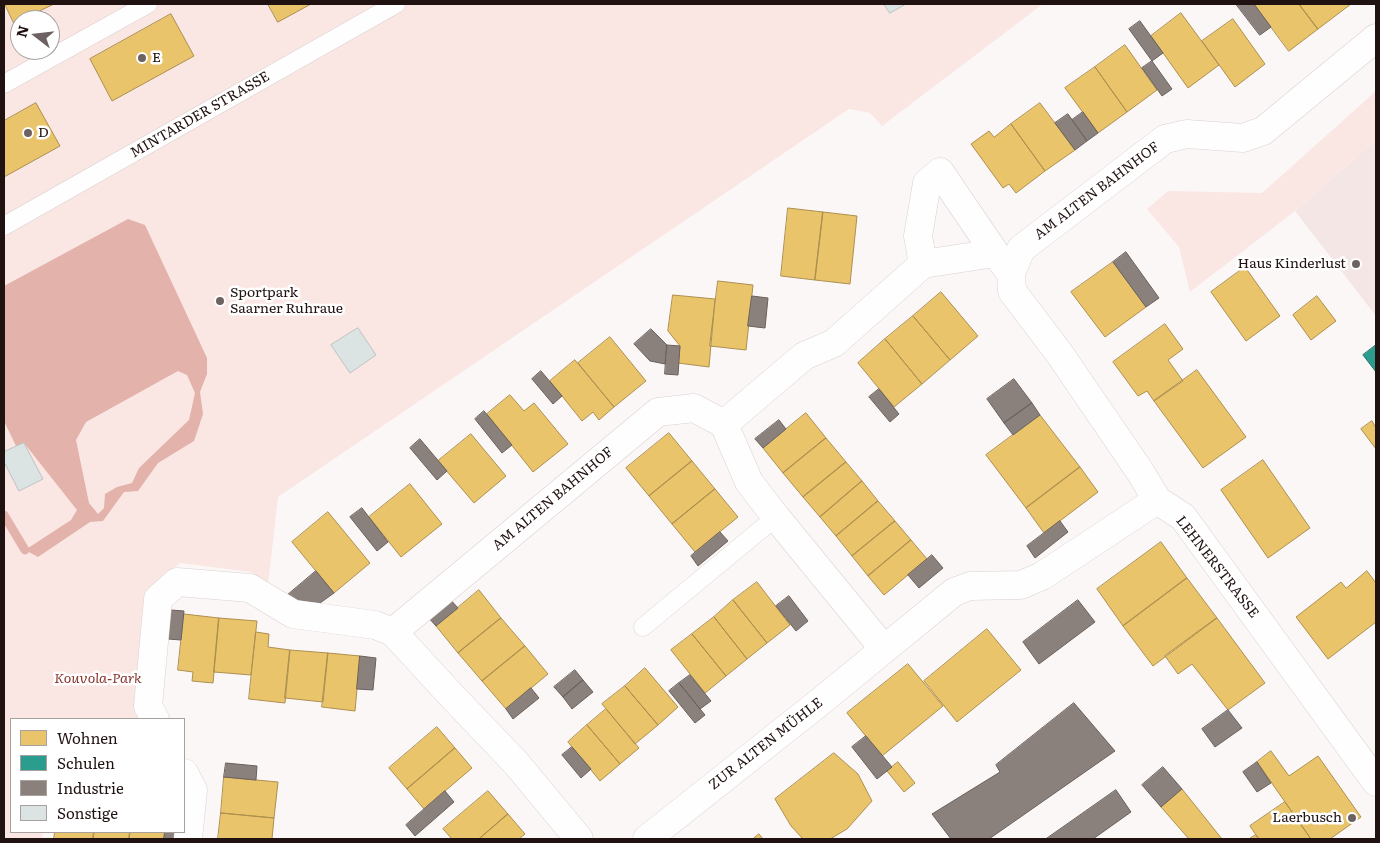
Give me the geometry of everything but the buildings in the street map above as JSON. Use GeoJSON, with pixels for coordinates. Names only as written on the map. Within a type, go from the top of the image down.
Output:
{"type":"FeatureCollection","features":[{"type":"Feature","properties":{"kind":"street","name":"AM ALTEN BAHNHOF"},"geometry":{"type":"LineString","coordinates":[[1003,263],[1165,139],[1187,134],[1243,138],[1263,131],[1376,38]]}},
{"type":"Feature","properties":{"kind":"street"},"geometry":{"type":"LineString","coordinates":[[923,264],[918,236],[926,183],[940,172],[1003,263]]}},
{"type":"Feature","properties":{"kind":"street"},"geometry":{"type":"LineString","coordinates":[[884,649],[776,517],[750,482],[724,424],[804,356],[834,343],[923,264],[1003,263]]}},
{"type":"Feature","properties":{"kind":"street","name":"LEHNERSTRASSE"},"geometry":{"type":"LineString","coordinates":[[1003,263],[1012,291],[1064,361],[1141,472],[1157,500],[1182,518],[1376,782]]}},
{"type":"Feature","properties":{"kind":"street","name":"AM ALTEN BAHNHOF"},"geometry":{"type":"LineString","coordinates":[[393,632],[658,412],[694,408],[724,424]]}},
{"type":"Feature","properties":{"kind":"street","name":"ZUR ALTEN MÜHLE"},"geometry":{"type":"LineString","coordinates":[[647,839],[954,592],[970,586],[1021,585],[1042,576],[1157,500]]}},
{"type":"Feature","properties":{"kind":"street"},"geometry":{"type":"LineString","coordinates":[[154,718],[148,706],[158,599],[177,582],[250,588],[293,614],[375,625],[393,632],[516,764],[578,839]]}},
{"type":"Feature","properties":{"kind":"street"},"geometry":{"type":"LineString","coordinates":[[185,775],[193,790],[188,839]]}},
{"type":"Feature","properties":{"kind":"lane"},"geometry":{"type":"LineString","coordinates":[[4,84],[148,4]]}},
{"type":"Feature","properties":{"kind":"lane","name":"MINTARDER STRASSE"},"geometry":{"type":"LineString","coordinates":[[4,226],[396,4]]}},
{"type":"Feature","properties":{"kind":"lane"},"geometry":{"type":"LineString","coordinates":[[643,627],[776,517]]}},
{"type":"Feature","properties":{"kind":"shaded area","name":"Haus Kinderlust"},"geometry":{"type":"Polygon","coordinates":[[[1376,140],[1376,316],[1295,211],[1376,140]]]}},
{"type":"Feature","properties":{"kind":"shaded area"},"geometry":{"type":"Polygon","coordinates":[[[128,219],[145,225],[207,358],[207,374],[200,392],[203,414],[194,441],[158,463],[138,491],[124,492],[103,521],[90,522],[38,557],[25,550],[71,520],[77,510],[24,443],[16,446],[4,421],[4,286],[128,219]],[[178,371],[86,422],[76,440],[89,503],[98,514],[104,508],[105,494],[117,487],[132,483],[139,468],[189,420],[195,393],[187,375],[178,371]]]}},
{"type":"Feature","properties":{"kind":"green space","name":"Sportpark Saarner Ruhraue"},"geometry":{"type":"Polygon","coordinates":[[[4,4],[1043,4],[882,126],[870,113],[849,109],[278,497],[268,585],[251,572],[180,563],[148,591],[143,718],[10,718],[10,833],[43,833],[42,839],[4,839],[4,4]]]}},
{"type":"Feature","properties":{"kind":"green space"},"geometry":{"type":"Polygon","coordinates":[[[1376,91],[1376,140],[1295,211],[1190,292],[1179,247],[1147,209],[1168,191],[1262,193],[1376,91]]]}},
{"type":"Feature","properties":{"kind":"waterway"},"geometry":{"type":"LineString","coordinates":[[4,515],[25,550]]}},
{"type":"Feature","properties":{"kind":"place","name":"E"},"geometry":{"type":"Point","coordinates":[142,58]}},
{"type":"Feature","properties":{"kind":"place","name":"D"},"geometry":{"type":"Point","coordinates":[28,133]}},
{"type":"Feature","properties":{"kind":"place","name":"Haus Kinderlust"},"geometry":{"type":"Point","coordinates":[1356,264]}},
{"type":"Feature","properties":{"kind":"place","name":"Sportpark Saarner Ruhraue"},"geometry":{"type":"Point","coordinates":[220,301]}},
{"type":"Feature","properties":{"kind":"place","name":"Laerbusch"},"geometry":{"type":"Point","coordinates":[1352,818]}},
{"type":"Feature","properties":{"kind":"park label","name":"Kouvola-Park"},"geometry":{"type":"Point","coordinates":[98,679]}}]}
